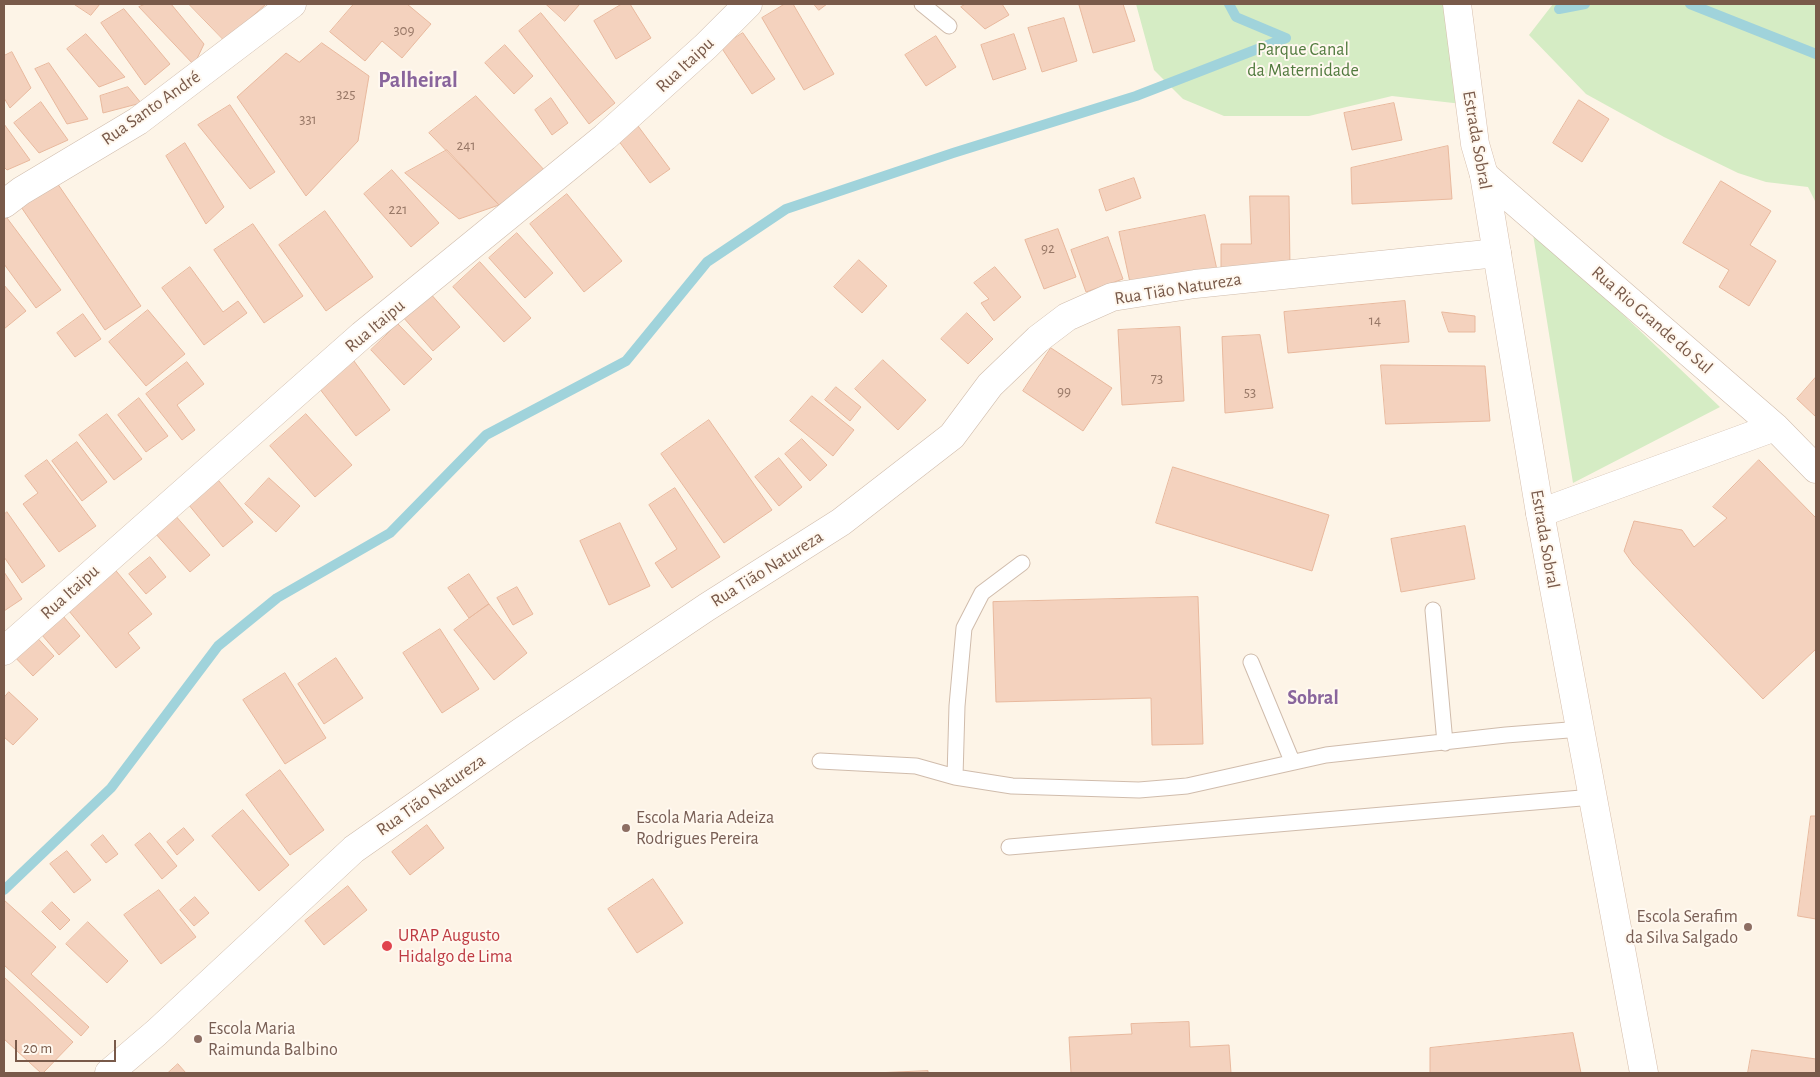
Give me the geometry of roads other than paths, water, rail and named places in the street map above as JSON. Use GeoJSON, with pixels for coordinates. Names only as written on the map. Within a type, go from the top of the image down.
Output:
{"type":"FeatureCollection","features":[{"type":"Feature","properties":{"kind":"street","name":"Rua Santo André"},"geometry":{"type":"LineString","coordinates":[[4,204],[21,191],[138,121],[292,4]]}},
{"type":"Feature","properties":{"kind":"street","name":"Rua Itaipu"},"geometry":{"type":"LineString","coordinates":[[4,651],[362,335],[605,137],[706,46],[748,4]]}},
{"type":"Feature","properties":{"kind":"street","name":"Estrada Sobral"},"geometry":{"type":"LineString","coordinates":[[1457,4],[1475,144],[1484,175],[1540,513],[1644,1073]]}},
{"type":"Feature","properties":{"kind":"street","name":"Rua Rio Grande do Sul"},"geometry":{"type":"LineString","coordinates":[[1484,175],[1775,427],[1816,469]]}},
{"type":"Feature","properties":{"kind":"street","name":"Rua Tião Natureza"},"geometry":{"type":"LineString","coordinates":[[109,1073],[163,1026],[354,849],[562,705],[863,506],[952,436],[990,385],[1038,339],[1067,317],[1112,297],[1195,284],[1497,252]]}},
{"type":"Feature","properties":{"kind":"street"},"geometry":{"type":"LineString","coordinates":[[1540,513],[1775,427]]}},
{"type":"Feature","properties":{"kind":"lane"},"geometry":{"type":"LineString","coordinates":[[922,4],[948,26]]}},
{"type":"Feature","properties":{"kind":"lane"},"geometry":{"type":"LineString","coordinates":[[955,777],[957,706],[964,628],[982,593],[1022,563]]}},
{"type":"Feature","properties":{"kind":"lane"},"geometry":{"type":"LineString","coordinates":[[1433,610],[1444,742]]}},
{"type":"Feature","properties":{"kind":"lane"},"geometry":{"type":"LineString","coordinates":[[1251,662],[1292,761]]}},
{"type":"Feature","properties":{"kind":"lane"},"geometry":{"type":"LineString","coordinates":[[820,761],[916,766],[955,777],[1012,786],[1139,790],[1187,786],[1292,761],[1326,755],[1506,734],[1580,729]]}},
{"type":"Feature","properties":{"kind":"lane"},"geometry":{"type":"LineString","coordinates":[[1009,847],[1593,797]]}},
{"type":"Feature","properties":{"kind":"waterway"},"geometry":{"type":"LineString","coordinates":[[1229,4],[1236,17],[1286,38]]}},
{"type":"Feature","properties":{"kind":"waterway"},"geometry":{"type":"LineString","coordinates":[[1559,9],[1585,4]]}},
{"type":"Feature","properties":{"kind":"waterway"},"geometry":{"type":"LineString","coordinates":[[1690,4],[1816,54]]}},
{"type":"Feature","properties":{"kind":"waterway"},"geometry":{"type":"LineString","coordinates":[[4,890],[111,788],[218,646],[277,598],[390,533],[486,435],[626,361],[707,262],[786,209],[953,153],[1136,96],[1286,38]]}},
{"type":"Feature","properties":{"kind":"place","name":"Escola Maria Adeiza Rodrigues Pereira"},"geometry":{"type":"Point","coordinates":[626,828]}},
{"type":"Feature","properties":{"kind":"place","name":"Escola Serafim da Silva Salgado"},"geometry":{"type":"Point","coordinates":[1748,927]}},
{"type":"Feature","properties":{"kind":"place","name":"URAP Augusto Hidalgo de Lima"},"geometry":{"type":"Point","coordinates":[387,946]}},
{"type":"Feature","properties":{"kind":"place","name":"Escola Maria Raimunda Balbino"},"geometry":{"type":"Point","coordinates":[198,1039]}},
{"type":"Feature","properties":{"kind":"district","name":"Palheiral"},"geometry":{"type":"Point","coordinates":[418,80]}},
{"type":"Feature","properties":{"kind":"district","name":"Sobral"},"geometry":{"type":"Point","coordinates":[1313,698]}},
{"type":"Feature","properties":{"kind":"park label","name":"Parque Canal da Maternidade"},"geometry":{"type":"Point","coordinates":[1303,60]}}]}
